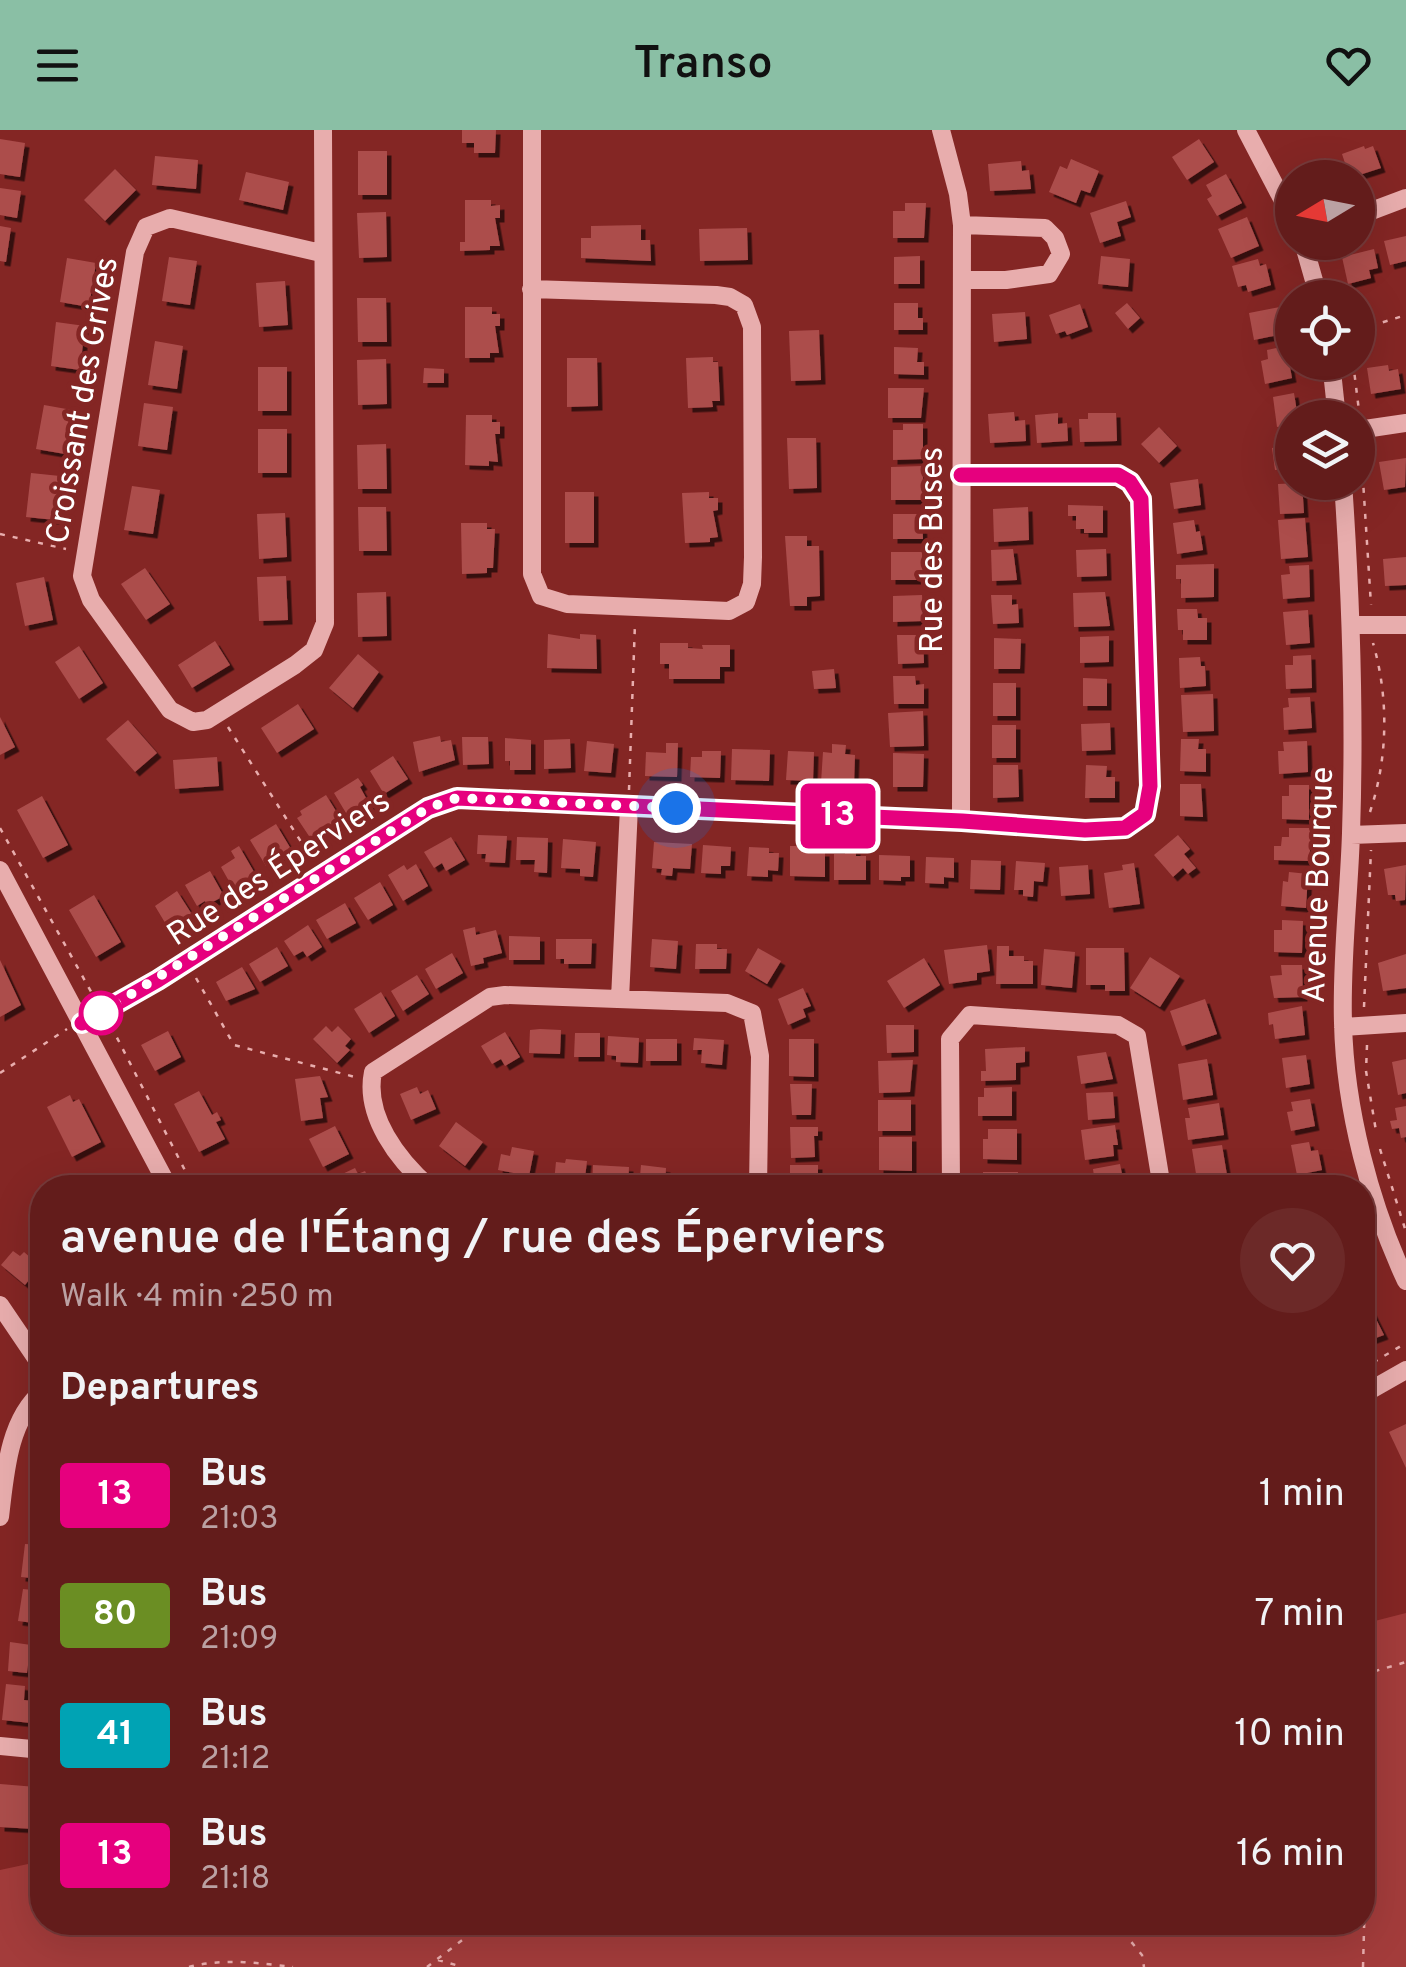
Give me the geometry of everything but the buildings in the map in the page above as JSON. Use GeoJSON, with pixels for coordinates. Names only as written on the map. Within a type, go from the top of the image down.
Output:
{"type":"FeatureCollection","features":[{"type":"Feature","properties":{"kind":"street"},"geometry":{"type":"LineString","coordinates":[[219,713],[314,650],[325,624],[321,253],[324,130]]}},
{"type":"Feature","properties":{"kind":"street"},"geometry":{"type":"LineString","coordinates":[[531,289],[730,297],[744,305],[752,327],[753,557],[752,584],[746,602],[728,611],[567,604],[541,596],[532,574],[531,289],[532,130]]}},
{"type":"Feature","properties":{"kind":"street","name":"Rue des Buses"},"geometry":{"type":"LineString","coordinates":[[941,130],[962,225],[962,821]]}},
{"type":"Feature","properties":{"kind":"street"},"geometry":{"type":"LineString","coordinates":[[1246,130],[1275,185]]}},
{"type":"Feature","properties":{"kind":"street"},"geometry":{"type":"LineString","coordinates":[[1375,210],[1406,198]]}},
{"type":"Feature","properties":{"kind":"street","name":"Croissant des Grives"},"geometry":{"type":"LineString","coordinates":[[219,713],[192,722],[170,710],[91,600],[82,576],[134,252],[146,228],[170,218],[321,253]]}},
{"type":"Feature","properties":{"kind":"street"},"geometry":{"type":"LineString","coordinates":[[962,225],[1045,228],[1055,238],[1061,254],[1048,274],[1006,280],[962,280]]}},
{"type":"Feature","properties":{"kind":"street"},"geometry":{"type":"LineString","coordinates":[[1375,428],[1406,423]]}},
{"type":"Feature","properties":{"kind":"street","name":"Rue des Éperviers"},"geometry":{"type":"LineString","coordinates":[[82,1023],[428,808],[457,798],[1085,830],[1125,828],[1145,814],[1150,786],[1141,499],[1130,482],[1118,475],[961,475]]}},
{"type":"Feature","properties":{"kind":"street","name":"Avenue Bourque"},"geometry":{"type":"LineString","coordinates":[[1344,500],[1351,625],[1351,835],[1343,1026],[1355,1118],[1369,1175]]}},
{"type":"Feature","properties":{"kind":"street"},"geometry":{"type":"LineString","coordinates":[[1351,625],[1406,624]]}},
{"type":"Feature","properties":{"kind":"street"},"geometry":{"type":"LineString","coordinates":[[620,998],[628,806]]}},
{"type":"Feature","properties":{"kind":"street"},"geometry":{"type":"LineString","coordinates":[[1351,835],[1406,832]]}},
{"type":"Feature","properties":{"kind":"street"},"geometry":{"type":"LineString","coordinates":[[0,870],[162,1175]]}},
{"type":"Feature","properties":{"kind":"street"},"geometry":{"type":"LineString","coordinates":[[415,1175],[390,1142],[370,1100],[373,1072],[490,998],[505,995],[727,1004],[752,1014],[760,1056],[758,1175]]}},
{"type":"Feature","properties":{"kind":"street"},"geometry":{"type":"LineString","coordinates":[[951,1175],[950,1039],[970,1014],[1118,1025],[1137,1036],[1160,1175]]}},
{"type":"Feature","properties":{"kind":"street"},"geometry":{"type":"LineString","coordinates":[[1343,1026],[1406,1023]]}},
{"type":"Feature","properties":{"kind":"street","name":"Avenue Bourque"},"geometry":{"type":"LineString","coordinates":[[1375,1199],[1406,1281]]}},
{"type":"Feature","properties":{"kind":"street"},"geometry":{"type":"LineString","coordinates":[[0,1304],[30,1349]]}},
{"type":"Feature","properties":{"kind":"street"},"geometry":{"type":"LineString","coordinates":[[1375,1388],[1406,1370]]}},
{"type":"Feature","properties":{"kind":"street"},"geometry":{"type":"LineString","coordinates":[[0,1518],[20,1418],[30,1406]]}},
{"type":"Feature","properties":{"kind":"street"},"geometry":{"type":"LineString","coordinates":[[0,1746],[30,1749]]}},
{"type":"Feature","properties":{"kind":"path"},"geometry":{"type":"LineString","coordinates":[[1375,325],[1406,315]]}},
{"type":"Feature","properties":{"kind":"path"},"geometry":{"type":"LineString","coordinates":[[1364,500],[1371,606]]}},
{"type":"Feature","properties":{"kind":"path"},"geometry":{"type":"LineString","coordinates":[[0,534],[84,552]]}},
{"type":"Feature","properties":{"kind":"path"},"geometry":{"type":"LineString","coordinates":[[628,806],[636,607]]}},
{"type":"Feature","properties":{"kind":"path"},"geometry":{"type":"LineString","coordinates":[[1370,813],[1383,766],[1383,697],[1373,644]]}},
{"type":"Feature","properties":{"kind":"path"},"geometry":{"type":"LineString","coordinates":[[219,713],[322,875]]}},
{"type":"Feature","properties":{"kind":"path"},"geometry":{"type":"LineString","coordinates":[[0,828],[96,1001]]}},
{"type":"Feature","properties":{"kind":"path"},"geometry":{"type":"LineString","coordinates":[[1364,1006],[1371,851]]}},
{"type":"Feature","properties":{"kind":"path"},"geometry":{"type":"LineString","coordinates":[[187,961],[234,1044],[371,1082]]}},
{"type":"Feature","properties":{"kind":"path"},"geometry":{"type":"LineString","coordinates":[[0,1072],[66,1029],[82,1023]]}},
{"type":"Feature","properties":{"kind":"path"},"geometry":{"type":"LineString","coordinates":[[112,1028],[187,1175]]}},
{"type":"Feature","properties":{"kind":"path"},"geometry":{"type":"LineString","coordinates":[[1367,1045],[1366,1071],[1378,1142],[1406,1232]]}},
{"type":"Feature","properties":{"kind":"path"},"geometry":{"type":"LineString","coordinates":[[1375,1361],[1406,1343]]}},
{"type":"Feature","properties":{"kind":"path"},"geometry":{"type":"LineString","coordinates":[[1375,1671],[1406,1662]]}},
{"type":"Feature","properties":{"kind":"path"},"geometry":{"type":"LineString","coordinates":[[427,1967],[469,1935]]}},
{"type":"Feature","properties":{"kind":"path"},"geometry":{"type":"LineString","coordinates":[[1126,1935],[1142,1955],[1144,1967]]}},
{"type":"Feature","properties":{"kind":"path"},"geometry":{"type":"LineString","coordinates":[[1364,1967],[1365,1935]]}},
{"type":"Feature","properties":{"kind":"path"},"geometry":{"type":"LineString","coordinates":[[437,1960],[463,1967]]}},
{"type":"Feature","properties":{"kind":"path"},"geometry":{"type":"LineString","coordinates":[[189,1967],[257,1963],[294,1967]]}},
{"type":"Feature","properties":{"kind":"shaded area"},"geometry":{"type":"Polygon","coordinates":[[[1406,1613],[1406,1967],[0,1967],[0,1870],[30,1864],[30,1935],[1375,1935],[1375,1621],[1406,1613]]]}},
{"type":"Feature","properties":{"kind":"bus line","name":"13"},"geometry":{"type":"LineString","coordinates":[[82,1023],[158,980],[428,808],[457,798],[1085,830],[1125,828],[1145,814],[1150,786],[1141,499],[1130,482],[1118,475],[961,475]]}},
{"type":"Feature","properties":{"kind":"route"},"geometry":{"type":"LineString","coordinates":[[101,1013],[428,808],[457,798],[676,808]]}}]}
